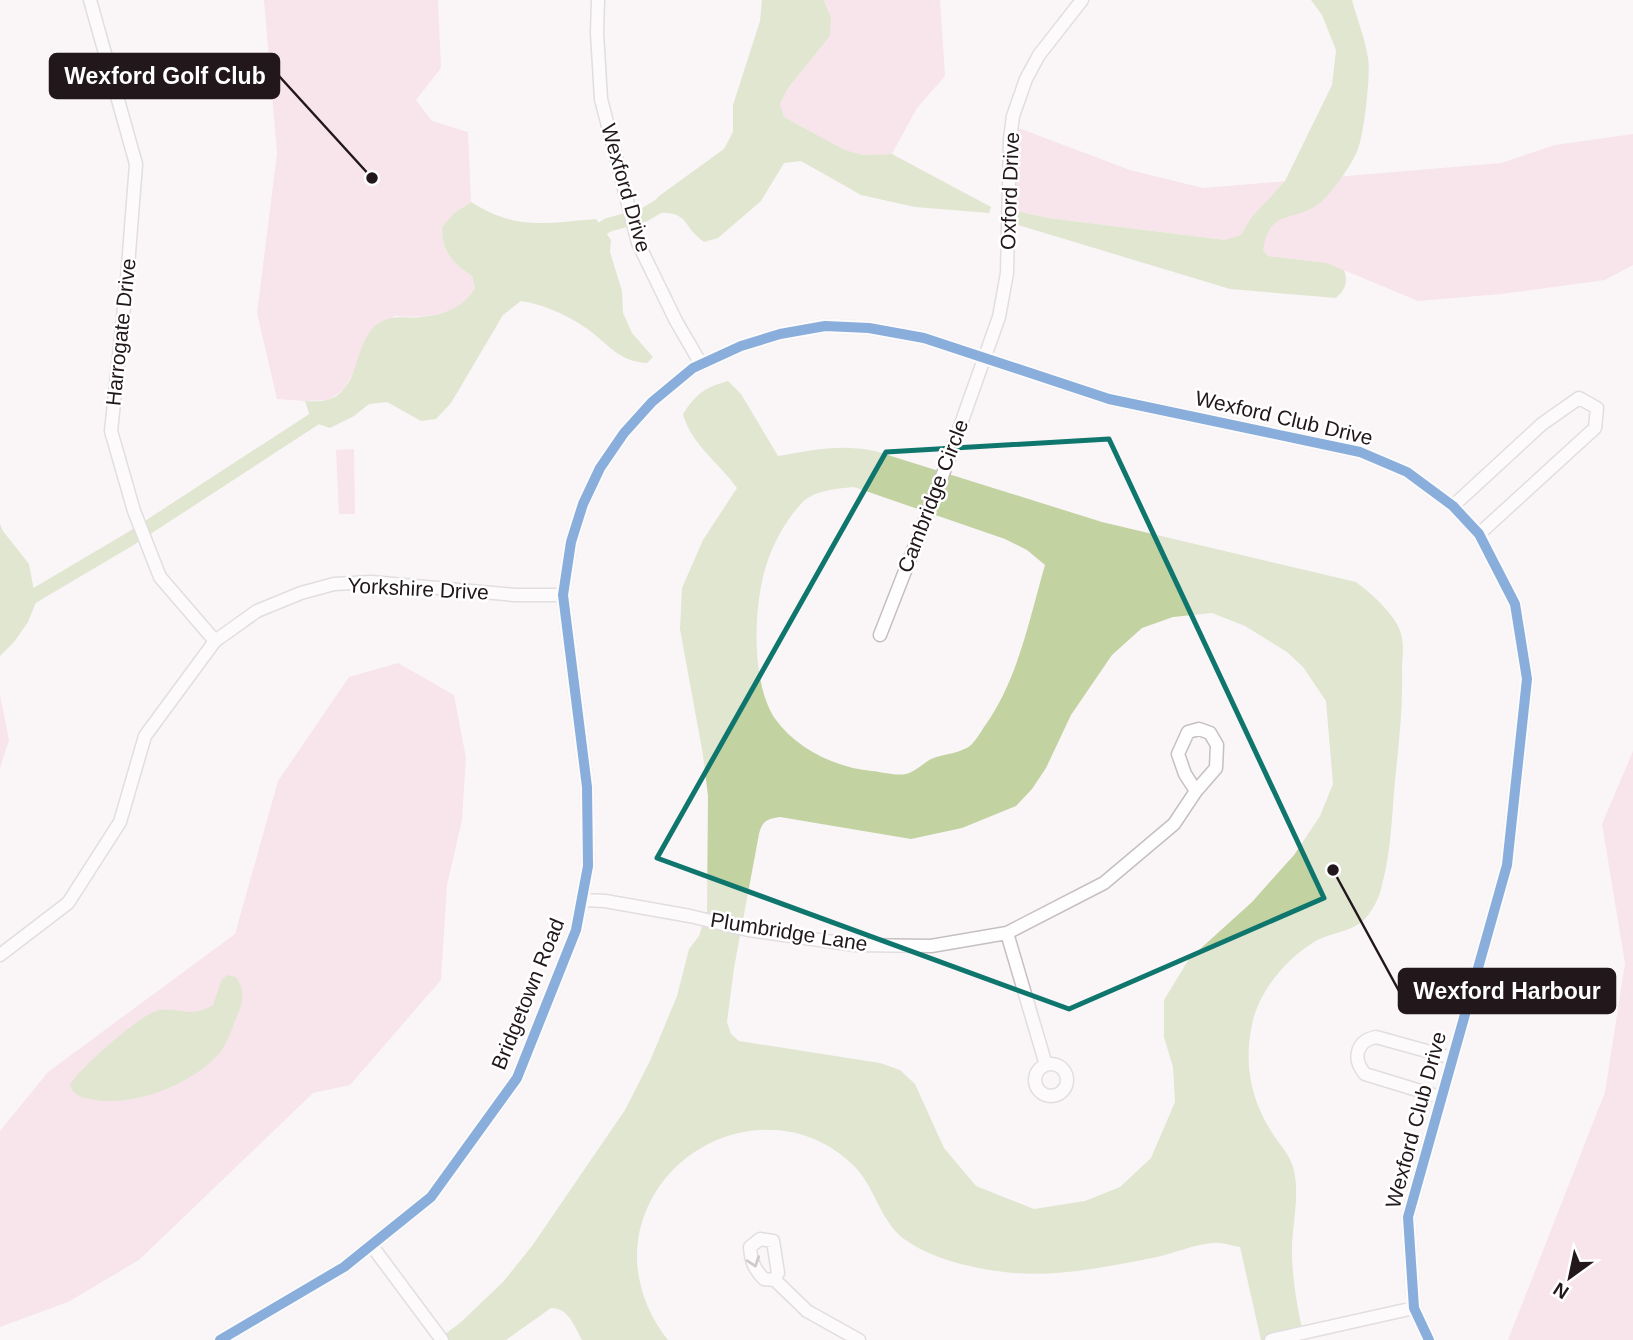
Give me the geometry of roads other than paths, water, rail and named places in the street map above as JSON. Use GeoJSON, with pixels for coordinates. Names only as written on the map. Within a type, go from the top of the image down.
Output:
{"type":"FeatureCollection","features":[{"type":"Feature","properties":{"kind":"street","name":"Harrogate Drive"},"geometry":{"type":"LineString","coordinates":[[90,0],[135,164],[127,279],[111,431],[134,511],[160,577],[215,641]]}},
{"type":"Feature","properties":{"kind":"street","name":"Wexford Drive"},"geometry":{"type":"LineString","coordinates":[[598,0],[601,99],[638,243],[676,321],[701,364]]}},
{"type":"Feature","properties":{"kind":"street","name":"Oxford Drive"},"geometry":{"type":"LineString","coordinates":[[984,357],[999,317],[1007,273],[1010,139],[1013,116],[1026,79],[1039,55],[1082,0]]}},
{"type":"Feature","properties":{"kind":"street","name":"Wexford Club Drive"},"geometry":{"type":"LineString","coordinates":[[701,364],[741,346],[780,334],[825,326],[869,328],[924,338],[1109,399],[1360,452],[1407,472],[1453,506],[1479,534],[1515,604],[1527,679],[1507,865],[1408,1217],[1415,1308],[1429,1340]]}},
{"type":"Feature","properties":{"kind":"street","name":"Cambridge Circle"},"geometry":{"type":"LineString","coordinates":[[880,635],[951,453],[984,357]]}},
{"type":"Feature","properties":{"kind":"street","name":"Bridgetown Road"},"geometry":{"type":"LineString","coordinates":[[220,1340],[344,1267],[431,1197],[517,1078],[576,930],[588,866],[587,787],[563,595],[571,542],[583,504],[600,468],[624,433],[652,402],[701,364]]}},
{"type":"Feature","properties":{"kind":"street"},"geometry":{"type":"LineString","coordinates":[[1453,506],[1542,424],[1579,398],[1597,408],[1595,428],[1479,534]]}},
{"type":"Feature","properties":{"kind":"street","name":"Yorkshire Drive"},"geometry":{"type":"LineString","coordinates":[[0,955],[68,903],[120,822],[145,736],[215,641],[257,611],[300,593],[334,584],[371,582],[515,595],[563,595]]}},
{"type":"Feature","properties":{"kind":"street","name":"Plumbridge Lane"},"geometry":{"type":"LineString","coordinates":[[583,900],[605,901],[690,916],[748,930],[855,945],[931,946],[1007,933],[1104,883],[1174,824],[1196,791],[1216,768],[1217,745],[1210,733],[1199,729],[1188,732],[1181,742],[1178,754],[1185,774],[1196,791]]}},
{"type":"Feature","properties":{"kind":"street"},"geometry":{"type":"LineString","coordinates":[[1007,933],[1046,1065]]}},
{"type":"Feature","properties":{"kind":"street"},"geometry":{"type":"LineString","coordinates":[[1440,1097],[1365,1074],[1359,1068],[1356,1057],[1359,1047],[1367,1039],[1376,1037],[1452,1058]]}},
{"type":"Feature","properties":{"kind":"street"},"geometry":{"type":"LineString","coordinates":[[372,1246],[439,1336]]}},
{"type":"Feature","properties":{"kind":"street"},"geometry":{"type":"LineString","coordinates":[[775,1280],[807,1311],[859,1340]]}},
{"type":"Feature","properties":{"kind":"street"},"geometry":{"type":"LineString","coordinates":[[1271,1340],[1415,1308]]}},
{"type":"Feature","properties":{"kind":"waterway"},"geometry":{"type":"LineString","coordinates":[[587,238],[608,225],[644,215],[669,200]]}},
{"type":"Feature","properties":{"kind":"waterway"},"geometry":{"type":"LineString","coordinates":[[0,616],[130,539],[325,412]]}},
{"type":"Feature","properties":{"kind":"place","name":"Wexford Golf Club"},"geometry":{"type":"Point","coordinates":[372,178]}},
{"type":"Feature","properties":{"kind":"place","name":"Wexford Harbour"},"geometry":{"type":"Point","coordinates":[1333,870]}}]}
